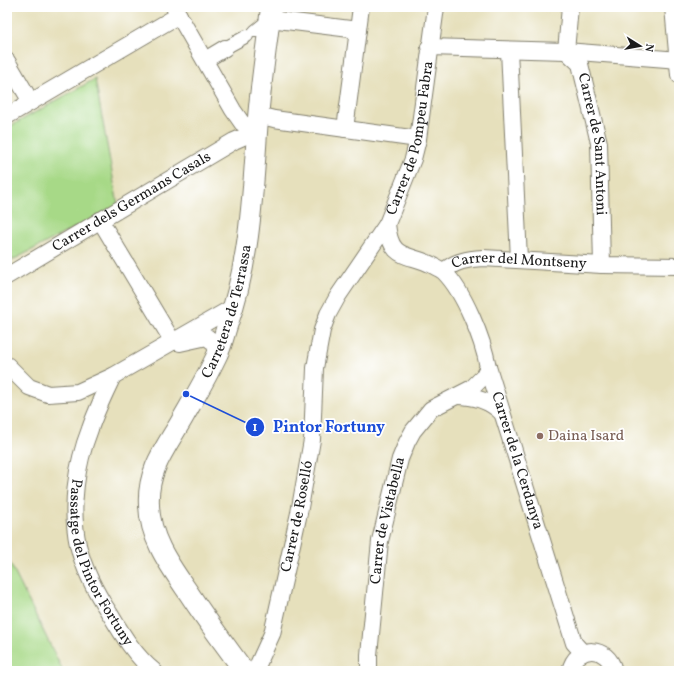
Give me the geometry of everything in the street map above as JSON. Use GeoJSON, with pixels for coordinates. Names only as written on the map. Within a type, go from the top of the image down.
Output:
{"type":"FeatureCollection","features":[{"type":"Feature","properties":{"kind":"street"},"geometry":{"type":"LineString","coordinates":[[345,129],[361,7]]}},
{"type":"Feature","properties":{"kind":"street","name":"Carrer de Pompeu Fabra"},"geometry":{"type":"LineString","coordinates":[[362,261],[387,224],[413,159],[418,139],[429,47],[436,7]]}},
{"type":"Feature","properties":{"kind":"street"},"geometry":{"type":"LineString","coordinates":[[566,51],[570,7]]}},
{"type":"Feature","properties":{"kind":"street"},"geometry":{"type":"LineString","coordinates":[[429,47],[566,51],[678,65],[673,7]]}},
{"type":"Feature","properties":{"kind":"street"},"geometry":{"type":"LineString","coordinates":[[7,116],[176,11],[242,123],[258,123],[274,119],[418,139]]}},
{"type":"Feature","properties":{"kind":"street"},"geometry":{"type":"LineString","coordinates":[[205,60],[261,23],[358,30]]}},
{"type":"Feature","properties":{"kind":"street","name":"Carretera de Terrassa"},"geometry":{"type":"LineString","coordinates":[[244,671],[167,560],[156,540],[151,524],[149,490],[153,472],[161,452],[180,422],[218,352],[235,306],[241,280],[251,206],[258,123],[261,23]]}},
{"type":"Feature","properties":{"kind":"street"},"geometry":{"type":"LineString","coordinates":[[509,50],[520,259]]}},
{"type":"Feature","properties":{"kind":"street","name":"Carrer de Sant Antoni"},"geometry":{"type":"LineString","coordinates":[[566,51],[580,64],[600,143],[602,265]]}},
{"type":"Feature","properties":{"kind":"street"},"geometry":{"type":"LineString","coordinates":[[7,61],[31,102]]}},
{"type":"Feature","properties":{"kind":"street","name":"Carrer dels Germans Casals"},"geometry":{"type":"LineString","coordinates":[[7,276],[234,141],[258,123]]}},
{"type":"Feature","properties":{"kind":"street"},"geometry":{"type":"LineString","coordinates":[[100,220],[169,344]]}},
{"type":"Feature","properties":{"kind":"street"},"geometry":{"type":"LineString","coordinates":[[387,224],[388,237],[397,252]]}},
{"type":"Feature","properties":{"kind":"street"},"geometry":{"type":"LineString","coordinates":[[362,261],[379,254],[397,252]]}},
{"type":"Feature","properties":{"kind":"street","name":"Carrer del Montseny"},"geometry":{"type":"LineString","coordinates":[[397,252],[405,257],[428,263],[444,271],[457,262],[470,258],[520,259],[602,265],[679,266]]}},
{"type":"Feature","properties":{"kind":"street","name":"Carrer de Roselló"},"geometry":{"type":"LineString","coordinates":[[255,671],[272,634],[299,512],[312,440],[315,368],[322,330],[328,314],[338,296],[362,261]]}},
{"type":"Feature","properties":{"kind":"street","name":"Carrer de la Cerdanya"},"geometry":{"type":"LineString","coordinates":[[444,271],[453,283],[469,312],[483,345],[502,413],[574,643],[583,653]]}},
{"type":"Feature","properties":{"kind":"street"},"geometry":{"type":"LineString","coordinates":[[7,366],[29,387],[48,394],[78,392],[113,376],[235,306]]}},
{"type":"Feature","properties":{"kind":"street"},"geometry":{"type":"LineString","coordinates":[[169,344],[208,337],[213,342],[218,352]]}},
{"type":"Feature","properties":{"kind":"street","name":"Carrer de Vistabella"},"geometry":{"type":"LineString","coordinates":[[369,671],[369,655],[380,541],[400,459],[413,431],[427,414],[436,406],[479,383],[488,367]]}},
{"type":"Feature","properties":{"kind":"street","name":"Passatge del Pintor Fortuny"},"geometry":{"type":"LineString","coordinates":[[113,376],[90,428],[82,456],[75,492],[75,521],[78,546],[97,594],[135,652],[154,671]]}},
{"type":"Feature","properties":{"kind":"street"},"geometry":{"type":"LineString","coordinates":[[457,396],[470,396],[482,400],[495,406],[502,413]]}},
{"type":"Feature","properties":{"kind":"street"},"geometry":{"type":"LineString","coordinates":[[570,671],[574,660],[583,653],[590,651],[597,651],[609,658],[614,671]]}},
{"type":"Feature","properties":{"kind":"green space"},"geometry":{"type":"Polygon","coordinates":[[[95,79],[118,205],[7,263],[7,128],[95,79]]]}},
{"type":"Feature","properties":{"kind":"green space"},"geometry":{"type":"Polygon","coordinates":[[[7,561],[9,561],[63,671],[7,671],[7,561]]]}},
{"type":"Feature","properties":{"kind":"place","name":"Pintor Fortuny"},"geometry":{"type":"Point","coordinates":[186,394]}},
{"type":"Feature","properties":{"kind":"place","name":"Daina Isard"},"geometry":{"type":"Point","coordinates":[540,436]}}]}
